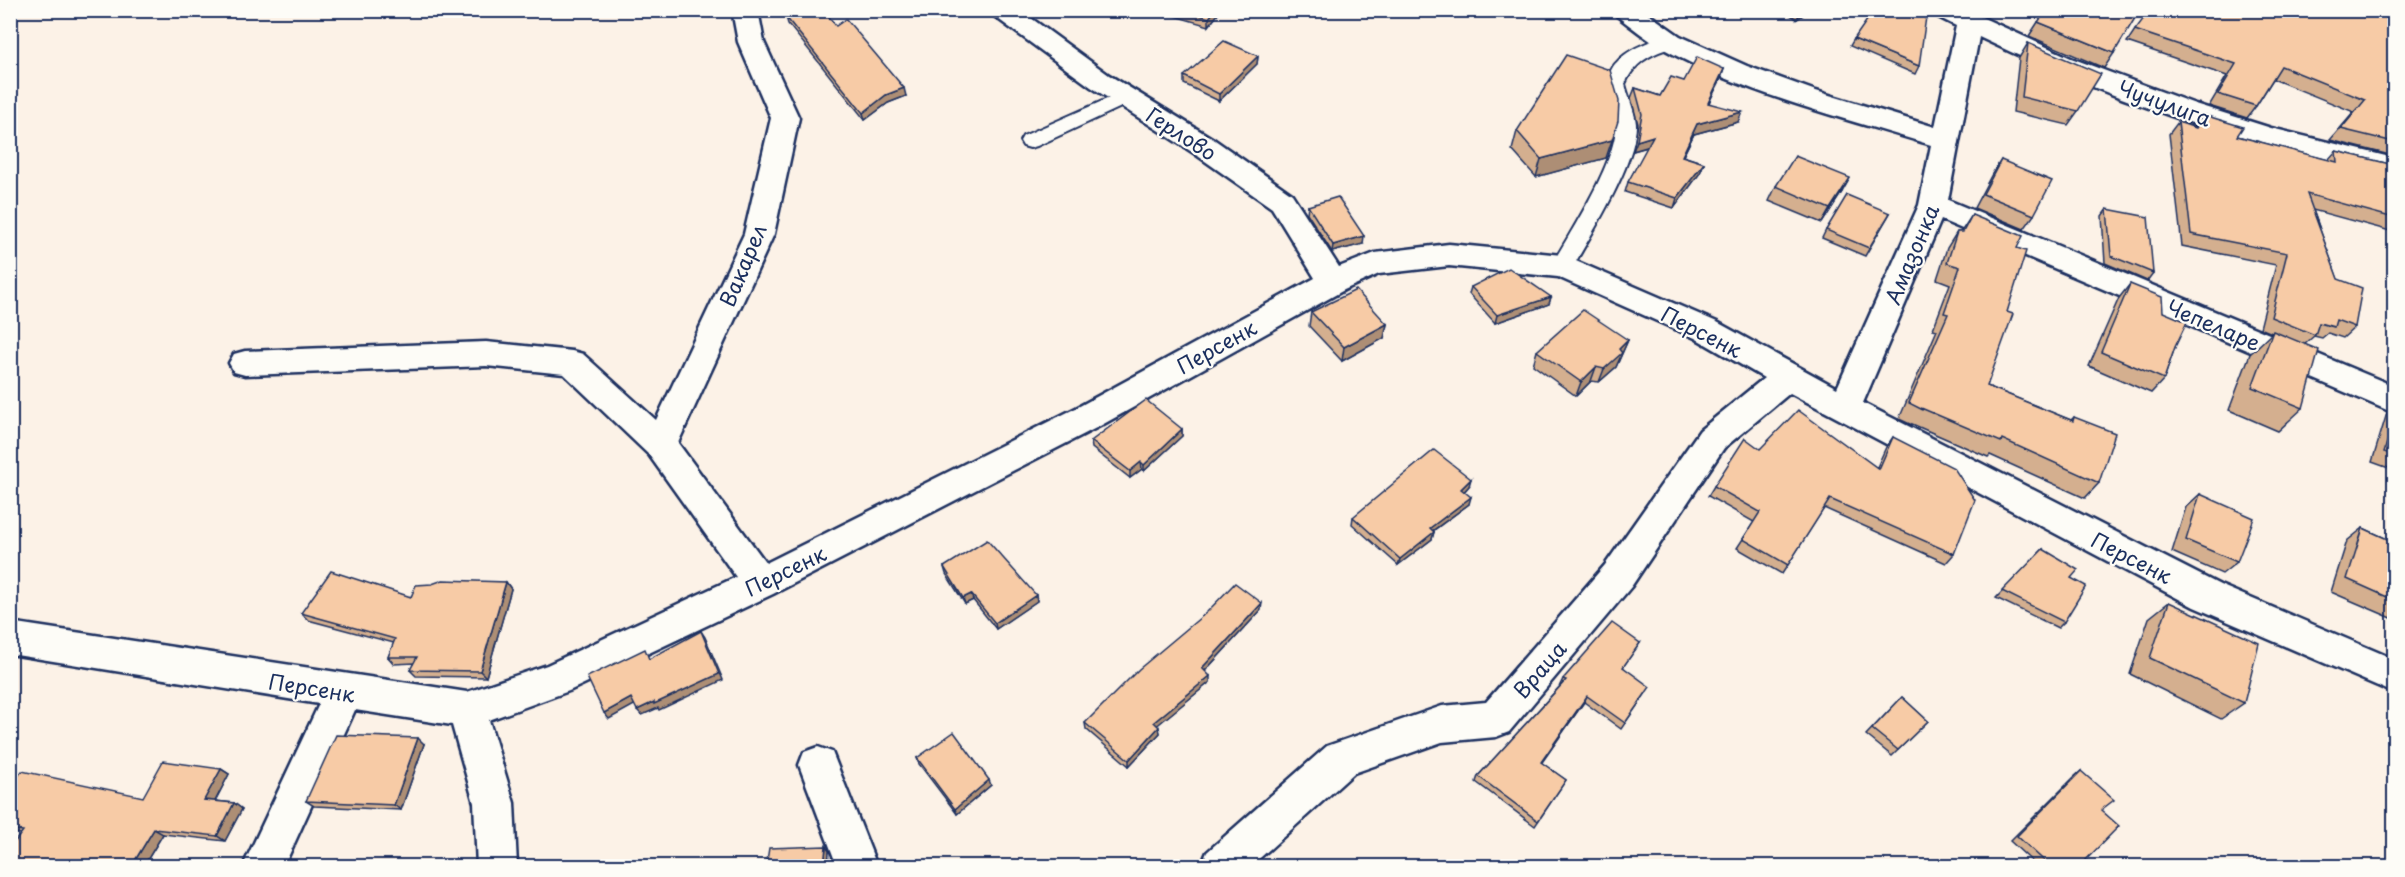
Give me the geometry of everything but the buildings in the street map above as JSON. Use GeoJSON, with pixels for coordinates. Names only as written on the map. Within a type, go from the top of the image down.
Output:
{"type":"FeatureCollection","features":[{"type":"Feature","properties":{"kind":"street","name":"Вакарел"},"geometry":{"type":"LineString","coordinates":[[661,445],[759,234],[785,118],[751,42],[745,10]]}},
{"type":"Feature","properties":{"kind":"street","name":"Герлово"},"geometry":{"type":"LineString","coordinates":[[1003,10],[1125,97],[1205,147],[1282,201],[1333,282]]}},
{"type":"Feature","properties":{"kind":"street"},"geometry":{"type":"LineString","coordinates":[[1626,10],[1670,41],[1725,67],[1815,99],[1946,140]]}},
{"type":"Feature","properties":{"kind":"street","name":"Амазонка"},"geometry":{"type":"LineString","coordinates":[[1844,408],[1933,206],[1946,140],[1957,17]]}},
{"type":"Feature","properties":{"kind":"street","name":"Чучулига"},"geometry":{"type":"LineString","coordinates":[[1957,17],[2095,77],[2186,111],[2267,136],[2394,168]]}},
{"type":"Feature","properties":{"kind":"street","name":"Чепеларе"},"geometry":{"type":"LineString","coordinates":[[1933,206],[2394,400]]}},
{"type":"Feature","properties":{"kind":"street","name":"Персенк"},"geometry":{"type":"LineString","coordinates":[[10,638],[467,710],[556,679],[760,583],[1088,417],[1333,282],[1375,264],[1449,255],[1562,266],[1706,330],[1844,408],[2207,596],[2394,676]]}},
{"type":"Feature","properties":{"kind":"street"},"geometry":{"type":"LineString","coordinates":[[245,363],[486,354],[572,363],[661,445],[760,583]]}},
{"type":"Feature","properties":{"kind":"street","name":"Враца"},"geometry":{"type":"LineString","coordinates":[[1221,867],[1341,759],[1442,724],[1496,719],[1618,576],[1712,439],[1788,376]]}},
{"type":"Feature","properties":{"kind":"street"},"geometry":{"type":"LineString","coordinates":[[263,867],[344,692]]}},
{"type":"Feature","properties":{"kind":"street"},"geometry":{"type":"LineString","coordinates":[[467,710],[494,803],[497,867]]}},
{"type":"Feature","properties":{"kind":"street"},"geometry":{"type":"LineString","coordinates":[[818,765],[857,867]]}},
{"type":"Feature","properties":{"kind":"lane"},"geometry":{"type":"LineString","coordinates":[[1562,266],[1587,223],[1620,152],[1626,126],[1615,84],[1624,65],[1649,49],[1670,41]]}},
{"type":"Feature","properties":{"kind":"lane"},"geometry":{"type":"LineString","coordinates":[[1029,141],[1125,97]]}}]}
